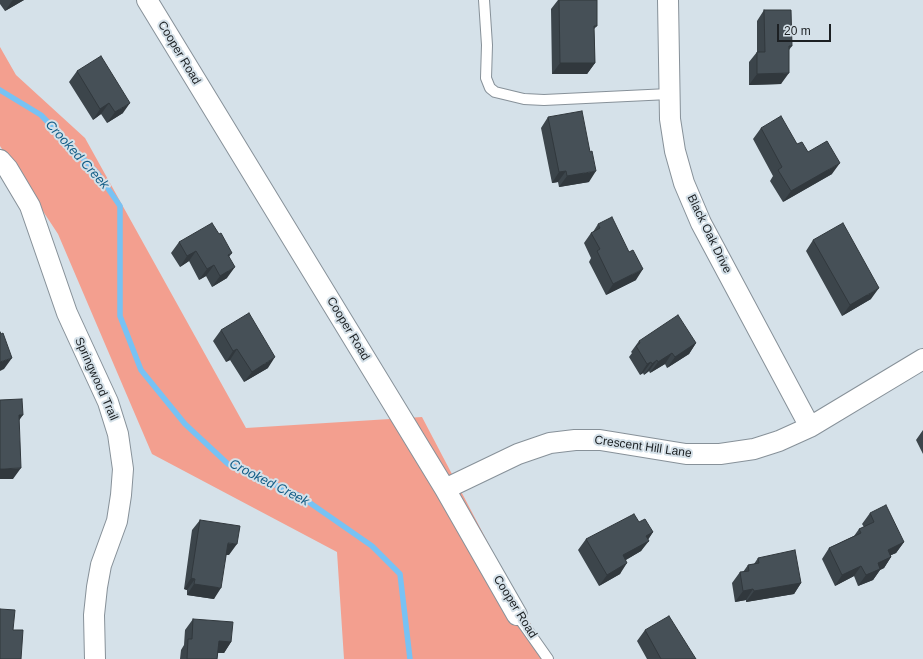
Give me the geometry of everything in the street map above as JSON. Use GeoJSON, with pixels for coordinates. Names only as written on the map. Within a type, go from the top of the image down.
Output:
{"type":"FeatureCollection","features":[{"type":"Feature","properties":{"kind":"street","name":"Cooper Road"},"geometry":{"type":"LineString","coordinates":[[147,0],[445,489],[518,615]]}},
{"type":"Feature","properties":{"kind":"street","name":"Black Oak Drive"},"geometry":{"type":"LineString","coordinates":[[668,0],[670,119],[675,151],[693,208],[810,427]]}},
{"type":"Feature","properties":{"kind":"street","name":"Springwood Trail"},"geometry":{"type":"LineString","coordinates":[[0,160],[8,169],[30,206],[67,313],[108,402],[118,434],[122,460],[122,495],[117,521],[101,565],[97,587],[94,615],[95,659]]}},
{"type":"Feature","properties":{"kind":"street","name":"Crescent Hill Lane"},"geometry":{"type":"LineString","coordinates":[[445,489],[518,454],[558,442],[600,440],[686,454],[720,454],[763,447],[795,435],[810,427],[923,359]]}},
{"type":"Feature","properties":{"kind":"lane"},"geometry":{"type":"LineString","coordinates":[[484,0],[487,45],[486,78],[490,88],[495,92],[524,99],[544,100],[669,94]]}},
{"type":"Feature","properties":{"kind":"lane","name":"Cooper Road"},"geometry":{"type":"LineString","coordinates":[[518,615],[548,659]]}},
{"type":"Feature","properties":{"kind":"shaded area"},"geometry":{"type":"Polygon","coordinates":[[[0,47],[16,75],[85,138],[246,428],[422,417],[549,659],[344,659],[337,552],[152,454],[58,234],[0,146],[0,47]]]}},
{"type":"Feature","properties":{"kind":"building"},"geometry":{"type":"Polygon","coordinates":[[[559,0],[597,0],[597,26],[594,26],[595,63],[560,63],[559,0]]]}},
{"type":"Feature","properties":{"kind":"building"},"geometry":{"type":"Polygon","coordinates":[[[764,10],[791,10],[792,46],[789,46],[789,73],[757,74],[757,52],[765,52],[764,10]]]}},
{"type":"Feature","properties":{"kind":"building"},"geometry":{"type":"Polygon","coordinates":[[[101,56],[130,103],[115,112],[109,103],[100,109],[77,71],[101,56]]]}},
{"type":"Feature","properties":{"kind":"building"},"geometry":{"type":"Polygon","coordinates":[[[582,111],[590,152],[592,151],[596,171],[567,176],[566,171],[559,172],[548,117],[582,111]]]}},
{"type":"Feature","properties":{"kind":"building"},"geometry":{"type":"Polygon","coordinates":[[[781,116],[797,144],[802,142],[808,152],[827,141],[840,163],[791,191],[778,170],[782,167],[761,128],[781,116]]]}},
{"type":"Feature","properties":{"kind":"building"},"geometry":{"type":"Polygon","coordinates":[[[612,217],[629,252],[633,250],[643,269],[613,284],[597,251],[600,249],[591,233],[600,228],[598,224],[612,217]]]}},
{"type":"Feature","properties":{"kind":"building"},"geometry":{"type":"Polygon","coordinates":[[[212,223],[219,234],[221,233],[232,253],[228,255],[235,267],[220,276],[214,265],[207,269],[196,251],[187,256],[179,242],[212,223]]]}},
{"type":"Feature","properties":{"kind":"building"},"geometry":{"type":"Polygon","coordinates":[[[843,223],[879,288],[850,305],[813,240],[843,223]]]}},
{"type":"Feature","properties":{"kind":"building"},"geometry":{"type":"Polygon","coordinates":[[[249,313],[275,357],[252,372],[237,349],[233,351],[221,330],[249,313]]]}},
{"type":"Feature","properties":{"kind":"building"},"geometry":{"type":"Polygon","coordinates":[[[678,315],[696,343],[675,357],[672,353],[658,362],[657,360],[652,364],[651,362],[647,364],[636,346],[640,343],[639,341],[678,315]]]}},
{"type":"Feature","properties":{"kind":"building"},"geometry":{"type":"Polygon","coordinates":[[[0,332],[1,334],[3,333],[12,358],[0,362],[0,332]]]}},
{"type":"Feature","properties":{"kind":"building"},"geometry":{"type":"Polygon","coordinates":[[[22,399],[23,415],[19,415],[21,468],[0,469],[0,400],[22,399]]]}},
{"type":"Feature","properties":{"kind":"building"},"geometry":{"type":"Polygon","coordinates":[[[886,505],[904,542],[888,550],[891,557],[878,563],[880,569],[866,575],[861,566],[842,575],[829,548],[861,533],[859,529],[874,522],[870,513],[886,505]]]}},
{"type":"Feature","properties":{"kind":"building"},"geometry":{"type":"Polygon","coordinates":[[[634,514],[639,522],[645,519],[653,532],[646,536],[649,541],[623,555],[627,563],[607,575],[586,539],[634,514]]]}},
{"type":"Feature","properties":{"kind":"building"},"geometry":{"type":"Polygon","coordinates":[[[200,520],[240,526],[237,544],[228,543],[221,588],[194,584],[195,579],[191,578],[200,520]]]}},
{"type":"Feature","properties":{"kind":"building"},"geometry":{"type":"Polygon","coordinates":[[[795,550],[801,583],[754,591],[753,589],[743,591],[740,572],[749,571],[748,565],[759,563],[758,558],[795,550]]]}},
{"type":"Feature","properties":{"kind":"building"},"geometry":{"type":"Polygon","coordinates":[[[0,609],[15,610],[13,630],[23,630],[21,659],[0,659],[0,609]]]}},
{"type":"Feature","properties":{"kind":"building"},"geometry":{"type":"Polygon","coordinates":[[[669,616],[696,659],[661,659],[645,630],[669,616]]]}},
{"type":"Feature","properties":{"kind":"building"},"geometry":{"type":"Polygon","coordinates":[[[193,619],[233,622],[231,642],[219,641],[217,659],[187,659],[188,639],[192,639],[193,619]]]}},
{"type":"Feature","properties":{"kind":"waterway","name":"Crooked Creek"},"geometry":{"type":"LineString","coordinates":[[0,90],[41,115],[98,174],[120,206],[120,316],[141,370],[185,424],[228,464],[300,496],[372,546],[400,574],[410,659]]}}]}
